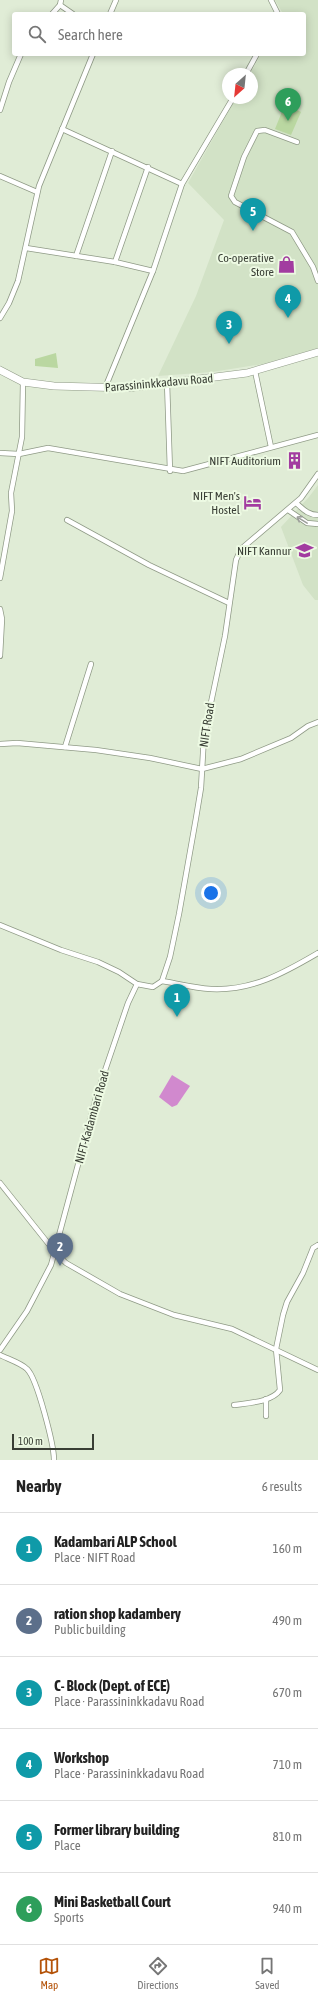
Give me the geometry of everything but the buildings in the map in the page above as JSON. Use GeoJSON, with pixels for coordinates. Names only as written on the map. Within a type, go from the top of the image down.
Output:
{"type":"FeatureCollection","features":[{"type":"Feature","properties":{"kind":"main road","name":"Parassininkkadavu Road"},"geometry":{"type":"LineString","coordinates":[[0,370],[23,382],[54,386],[104,389],[128,388],[167,382],[224,378],[255,371],[318,352]]}},
{"type":"Feature","properties":{"kind":"street"},"geometry":{"type":"LineString","coordinates":[[111,12],[116,0]]}},
{"type":"Feature","properties":{"kind":"street"},"geometry":{"type":"LineString","coordinates":[[271,0],[277,12]]}},
{"type":"Feature","properties":{"kind":"street"},"geometry":{"type":"LineString","coordinates":[[54,12],[61,2],[71,12]]}},
{"type":"Feature","properties":{"kind":"street"},"geometry":{"type":"LineString","coordinates":[[0,110],[9,82],[20,56]]}},
{"type":"Feature","properties":{"kind":"street"},"geometry":{"type":"LineString","coordinates":[[0,318],[9,303],[18,281],[26,248],[32,211],[45,168],[92,56]]}},
{"type":"Feature","properties":{"kind":"street"},"geometry":{"type":"LineString","coordinates":[[249,68],[255,56]]}},
{"type":"Feature","properties":{"kind":"street"},"geometry":{"type":"LineString","coordinates":[[104,389],[152,271],[182,184],[229,104]]}},
{"type":"Feature","properties":{"kind":"street"},"geometry":{"type":"LineString","coordinates":[[62,129],[148,167],[182,184]]}},
{"type":"Feature","properties":{"kind":"street"},"geometry":{"type":"LineString","coordinates":[[297,142],[265,130],[257,131],[244,157],[231,196],[235,202],[292,232],[313,267],[318,281]]}},
{"type":"Feature","properties":{"kind":"street"},"geometry":{"type":"LineString","coordinates":[[76,256],[112,151]]}},
{"type":"Feature","properties":{"kind":"street"},"geometry":{"type":"LineString","coordinates":[[115,262],[148,167]]}},
{"type":"Feature","properties":{"kind":"street"},"geometry":{"type":"LineString","coordinates":[[0,176],[37,192]]}},
{"type":"Feature","properties":{"kind":"street"},"geometry":{"type":"LineString","coordinates":[[26,248],[115,262],[152,271]]}},
{"type":"Feature","properties":{"kind":"street"},"geometry":{"type":"LineString","coordinates":[[255,371],[271,447]]}},
{"type":"Feature","properties":{"kind":"street"},"geometry":{"type":"LineString","coordinates":[[0,578],[12,511],[11,493],[22,437],[23,382]]}},
{"type":"Feature","properties":{"kind":"street"},"geometry":{"type":"LineString","coordinates":[[167,382],[166,413],[170,470]]}},
{"type":"Feature","properties":{"kind":"street"},"geometry":{"type":"LineString","coordinates":[[0,453],[19,454],[48,448],[183,471],[318,435]]}},
{"type":"Feature","properties":{"kind":"street","name":"NIFT Road"},"geometry":{"type":"LineString","coordinates":[[162,981],[170,957],[179,914],[197,811],[204,736],[225,636],[236,560],[242,549],[296,503],[318,474]]}},
{"type":"Feature","properties":{"kind":"street"},"geometry":{"type":"LineString","coordinates":[[296,503],[304,511],[310,514],[318,515]]}},
{"type":"Feature","properties":{"kind":"street"},"geometry":{"type":"LineString","coordinates":[[288,510],[307,523],[318,524]]}},
{"type":"Feature","properties":{"kind":"street"},"geometry":{"type":"LineString","coordinates":[[67,520],[149,565],[229,603]]}},
{"type":"Feature","properties":{"kind":"street"},"geometry":{"type":"LineString","coordinates":[[0,609],[2,619],[0,656]]}},
{"type":"Feature","properties":{"kind":"street"},"geometry":{"type":"LineString","coordinates":[[65,747],[91,664]]}},
{"type":"Feature","properties":{"kind":"street"},"geometry":{"type":"LineString","coordinates":[[0,744],[16,743],[65,747],[150,758],[202,769],[241,759],[291,738],[308,726],[318,722]]}},
{"type":"Feature","properties":{"kind":"street"},"geometry":{"type":"LineString","coordinates":[[0,925],[61,950],[98,962],[119,972],[137,984],[153,987],[162,981],[211,989],[241,988],[280,975],[318,953]]}},
{"type":"Feature","properties":{"kind":"street","name":"NIFT-Kadambari Road"},"geometry":{"type":"LineString","coordinates":[[0,1350],[27,1311],[45,1279],[55,1252],[97,1094],[128,1003],[137,984]]}},
{"type":"Feature","properties":{"kind":"street"},"geometry":{"type":"LineString","coordinates":[[0,1183],[55,1252],[66,1263],[120,1294],[174,1315],[232,1329],[318,1370]]}},
{"type":"Feature","properties":{"kind":"street"},"geometry":{"type":"LineString","coordinates":[[234,1406],[266,1399],[276,1395],[280,1390],[276,1349],[288,1302],[314,1248],[318,1245]]}},
{"type":"Feature","properties":{"kind":"street"},"geometry":{"type":"LineString","coordinates":[[0,1355],[27,1369],[32,1377],[48,1422],[54,1460]]}},
{"type":"Feature","properties":{"kind":"street"},"geometry":{"type":"LineString","coordinates":[[266,1399],[266,1416]]}},
{"type":"Feature","properties":{"kind":"shaded area"},"geometry":{"type":"Polygon","coordinates":[[[275,0],[318,0],[318,348],[263,364],[212,372],[158,376],[196,296],[224,220],[188,183],[233,104],[258,104],[258,68],[253,68],[260,56],[306,56],[306,12],[282,12],[275,0]]]}},
{"type":"Feature","properties":{"kind":"shaded area","name":"NIFT Kannur"},"geometry":{"type":"Polygon","coordinates":[[[318,485],[318,600],[315,600],[303,585],[281,527],[318,485]]]}},
{"type":"Feature","properties":{"kind":"shaded area"},"geometry":{"type":"Polygon","coordinates":[[[172,1075],[190,1086],[177,1105],[172,1107],[159,1097],[172,1075]]]}},
{"type":"Feature","properties":{"kind":"green space"},"geometry":{"type":"Polygon","coordinates":[[[285,104],[301,112],[291,135],[275,129],[285,104]]]}},
{"type":"Feature","properties":{"kind":"green space"},"geometry":{"type":"Polygon","coordinates":[[[56,353],[58,368],[35,366],[35,359],[56,353]]]}},
{"type":"Feature","properties":{"kind":"place","name":"Mini Basketball Court"},"geometry":{"type":"Point","coordinates":[288,121]}},
{"type":"Feature","properties":{"kind":"place","name":"Former library building"},"geometry":{"type":"Point","coordinates":[253,231]}},
{"type":"Feature","properties":{"kind":"place","name":"Co-operative Store"},"geometry":{"type":"Point","coordinates":[287,265]}},
{"type":"Feature","properties":{"kind":"place","name":"Workshop"},"geometry":{"type":"Point","coordinates":[288,318]}},
{"type":"Feature","properties":{"kind":"place","name":"C- Block (Dept. of ECE)"},"geometry":{"type":"Point","coordinates":[229,344]}},
{"type":"Feature","properties":{"kind":"place","name":"NIFT Auditorium"},"geometry":{"type":"Point","coordinates":[294,461]}},
{"type":"Feature","properties":{"kind":"place","name":"NIFT Men's Hostel"},"geometry":{"type":"Point","coordinates":[253,503]}},
{"type":"Feature","properties":{"kind":"place","name":"NIFT Kannur"},"geometry":{"type":"Point","coordinates":[304,551]}},
{"type":"Feature","properties":{"kind":"place","name":"Kadambari ALP School"},"geometry":{"type":"Point","coordinates":[177,1017]}},
{"type":"Feature","properties":{"kind":"place","name":"ration shop kadambery"},"geometry":{"type":"Point","coordinates":[60,1266]}}]}
